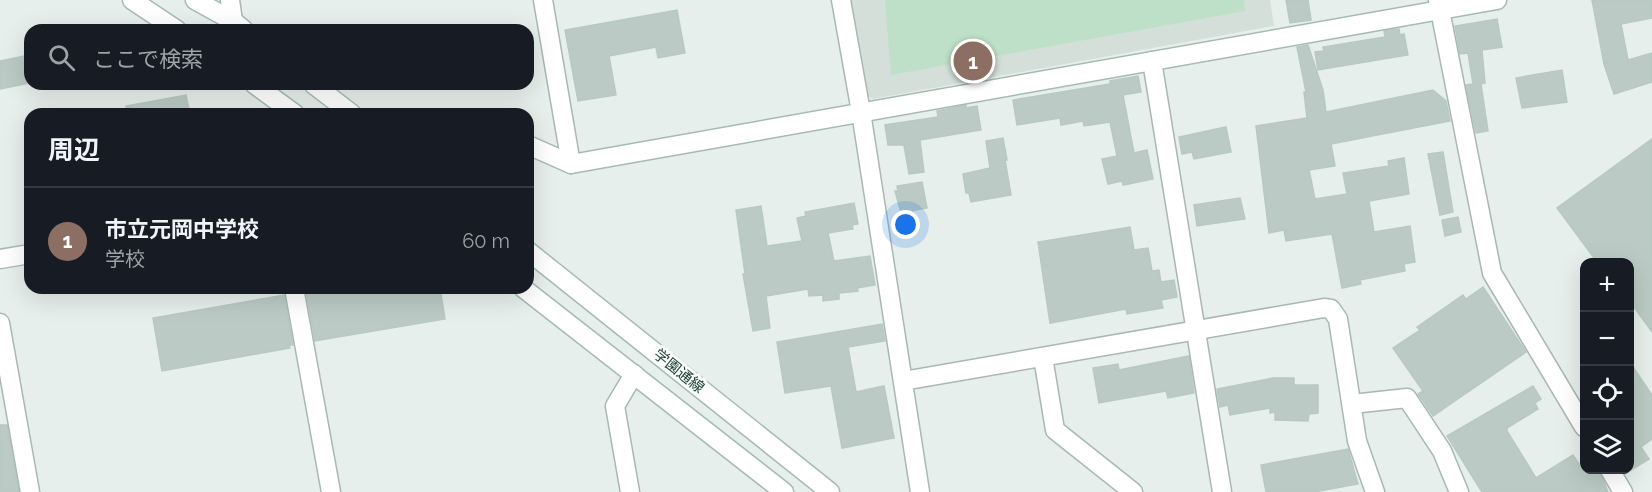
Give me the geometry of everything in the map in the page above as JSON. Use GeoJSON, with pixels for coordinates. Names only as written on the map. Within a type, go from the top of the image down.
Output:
{"type":"FeatureCollection","features":[{"type":"Feature","properties":{"kind":"street"},"geometry":{"type":"LineString","coordinates":[[132,0],[168,24]]}},
{"type":"Feature","properties":{"kind":"street"},"geometry":{"type":"LineString","coordinates":[[195,0],[235,24]]}},
{"type":"Feature","properties":{"kind":"street"},"geometry":{"type":"LineString","coordinates":[[230,0],[237,24]]}},
{"type":"Feature","properties":{"kind":"street"},"geometry":{"type":"LineString","coordinates":[[543,0],[571,164]]}},
{"type":"Feature","properties":{"kind":"street"},"geometry":{"type":"LineString","coordinates":[[841,0],[861,112],[920,492]]}},
{"type":"Feature","properties":{"kind":"street"},"geometry":{"type":"LineString","coordinates":[[534,148],[571,164],[1152,61],[1438,5],[1497,0]]}},
{"type":"Feature","properties":{"kind":"street"},"geometry":{"type":"LineString","coordinates":[[1438,5],[1491,273],[1580,421]]}},
{"type":"Feature","properties":{"kind":"street"},"geometry":{"type":"LineString","coordinates":[[1152,61],[1222,492]]}},
{"type":"Feature","properties":{"kind":"street"},"geometry":{"type":"LineString","coordinates":[[262,90],[287,108]]}},
{"type":"Feature","properties":{"kind":"street"},"geometry":{"type":"LineString","coordinates":[[321,90],[344,108]]}},
{"type":"Feature","properties":{"kind":"street"},"geometry":{"type":"LineString","coordinates":[[0,259],[24,255]]}},
{"type":"Feature","properties":{"kind":"street","name":"学園通線"},"geometry":{"type":"LineString","coordinates":[[534,256],[830,492]]}},
{"type":"Feature","properties":{"kind":"street"},"geometry":{"type":"LineString","coordinates":[[295,294],[331,492]]}},
{"type":"Feature","properties":{"kind":"street","name":"学園通線"},"geometry":{"type":"LineString","coordinates":[[532,294],[784,492]]}},
{"type":"Feature","properties":{"kind":"street"},"geometry":{"type":"LineString","coordinates":[[903,381],[1324,308],[1331,309],[1338,319],[1358,441],[1375,492]]}},
{"type":"Feature","properties":{"kind":"street"},"geometry":{"type":"LineString","coordinates":[[0,322],[30,492]]}},
{"type":"Feature","properties":{"kind":"street"},"geometry":{"type":"LineString","coordinates":[[1043,357],[1054,430],[1132,492]]}},
{"type":"Feature","properties":{"kind":"street"},"geometry":{"type":"LineString","coordinates":[[630,492],[615,406],[634,375]]}},
{"type":"Feature","properties":{"kind":"street"},"geometry":{"type":"LineString","coordinates":[[1352,404],[1407,398],[1442,451],[1459,492]]}},
{"type":"Feature","properties":{"kind":"street"},"geometry":{"type":"LineString","coordinates":[[1612,474],[1623,492]]}},
{"type":"Feature","properties":{"kind":"shaded area"},"geometry":{"type":"Polygon","coordinates":[[[850,0],[1270,0],[1274,26],[873,99],[867,95],[850,0]]]}},
{"type":"Feature","properties":{"kind":"green space"},"geometry":{"type":"Polygon","coordinates":[[[885,0],[1244,0],[1245,11],[891,75],[885,0]]]}},
{"type":"Feature","properties":{"kind":"building"},"geometry":{"type":"Polygon","coordinates":[[[1286,0],[1308,0],[1311,20],[1290,23],[1286,0]]]}},
{"type":"Feature","properties":{"kind":"building"},"geometry":{"type":"Polygon","coordinates":[[[1592,0],[1652,0],[1652,18],[1621,24],[1628,60],[1652,53],[1652,82],[1614,94],[1604,64],[1592,0]]]}},
{"type":"Feature","properties":{"kind":"building"},"geometry":{"type":"Polygon","coordinates":[[[677,10],[685,53],[658,58],[656,47],[609,56],[616,95],[578,101],[565,30],[677,10]]]}},
{"type":"Feature","properties":{"kind":"building"},"geometry":{"type":"Polygon","coordinates":[[[1497,19],[1502,47],[1482,50],[1485,83],[1481,84],[1488,131],[1476,133],[1466,85],[1473,84],[1468,53],[1460,54],[1455,26],[1497,19]]]}},
{"type":"Feature","properties":{"kind":"building"},"geometry":{"type":"Polygon","coordinates":[[[1399,29],[1400,35],[1404,34],[1408,55],[1318,70],[1315,52],[1324,51],[1323,47],[1385,37],[1384,31],[1399,29]]]}},
{"type":"Feature","properties":{"kind":"building"},"geometry":{"type":"Polygon","coordinates":[[[1308,45],[1323,90],[1326,112],[1433,90],[1446,101],[1450,121],[1331,144],[1335,166],[1309,170],[1315,199],[1347,194],[1343,173],[1389,166],[1388,161],[1404,158],[1409,194],[1369,201],[1374,232],[1410,226],[1415,262],[1404,264],[1405,271],[1360,280],[1361,284],[1342,288],[1332,234],[1286,241],[1284,230],[1269,233],[1256,126],[1307,118],[1304,92],[1306,92],[1297,47],[1308,45]]]}},
{"type":"Feature","properties":{"kind":"building"},"geometry":{"type":"Polygon","coordinates":[[[24,56],[24,84],[0,89],[0,61],[24,56]]]}},
{"type":"Feature","properties":{"kind":"building"},"geometry":{"type":"Polygon","coordinates":[[[1562,70],[1567,102],[1522,108],[1516,78],[1562,70]]]}},
{"type":"Feature","properties":{"kind":"building"},"geometry":{"type":"Polygon","coordinates":[[[1138,76],[1141,92],[1123,95],[1134,153],[1147,150],[1153,179],[1123,185],[1122,181],[1108,184],[1102,159],[1117,156],[1110,122],[1084,126],[1083,121],[1061,125],[1060,118],[1017,125],[1013,100],[1110,84],[1110,81],[1138,76]]]}},
{"type":"Feature","properties":{"kind":"building"},"geometry":{"type":"Polygon","coordinates":[[[186,95],[189,108],[126,108],[126,106],[186,95]]]}},
{"type":"Feature","properties":{"kind":"building"},"geometry":{"type":"Polygon","coordinates":[[[966,105],[966,108],[977,106],[981,130],[920,140],[924,172],[909,174],[904,145],[888,145],[885,125],[938,117],[937,111],[966,105]]]}},
{"type":"Feature","properties":{"kind":"building"},"geometry":{"type":"Polygon","coordinates":[[[1226,127],[1231,152],[1194,159],[1192,152],[1182,154],[1179,137],[1226,127]]]}},
{"type":"Feature","properties":{"kind":"building"},"geometry":{"type":"Polygon","coordinates":[[[1003,138],[1011,195],[971,202],[969,193],[966,193],[963,174],[990,168],[986,141],[1003,138]]]}},
{"type":"Feature","properties":{"kind":"building"},"geometry":{"type":"Polygon","coordinates":[[[1652,139],[1652,332],[1634,307],[1634,258],[1594,258],[1557,208],[1652,139]]]}},
{"type":"Feature","properties":{"kind":"building"},"geometry":{"type":"Polygon","coordinates":[[[1443,152],[1453,212],[1440,215],[1428,154],[1443,152]]]}},
{"type":"Feature","properties":{"kind":"building"},"geometry":{"type":"Polygon","coordinates":[[[922,182],[927,208],[901,213],[895,191],[898,191],[897,186],[922,182]]]}},
{"type":"Feature","properties":{"kind":"building"},"geometry":{"type":"Polygon","coordinates":[[[1240,198],[1245,219],[1197,226],[1194,205],[1240,198]]]}},
{"type":"Feature","properties":{"kind":"building"},"geometry":{"type":"Polygon","coordinates":[[[854,203],[858,224],[852,225],[853,229],[828,233],[834,261],[870,256],[875,285],[857,288],[858,291],[839,293],[839,299],[823,301],[823,295],[809,296],[808,289],[766,296],[770,328],[753,331],[743,274],[745,274],[736,210],[761,206],[767,246],[802,241],[797,218],[806,216],[805,212],[854,203]]]}},
{"type":"Feature","properties":{"kind":"building"},"geometry":{"type":"Polygon","coordinates":[[[1458,217],[1461,232],[1445,236],[1442,220],[1458,217]]]}},
{"type":"Feature","properties":{"kind":"building"},"geometry":{"type":"Polygon","coordinates":[[[1130,227],[1134,250],[1148,248],[1152,271],[1159,270],[1161,282],[1174,280],[1177,297],[1161,300],[1163,308],[1127,314],[1126,309],[1050,323],[1038,242],[1130,227]]]}},
{"type":"Feature","properties":{"kind":"building"},"geometry":{"type":"Polygon","coordinates":[[[1483,287],[1526,352],[1433,416],[1418,394],[1423,391],[1393,348],[1420,330],[1417,327],[1463,295],[1466,299],[1483,287]]]}},
{"type":"Feature","properties":{"kind":"building"},"geometry":{"type":"Polygon","coordinates":[[[307,294],[441,294],[445,319],[315,341],[307,294]]]}},
{"type":"Feature","properties":{"kind":"building"},"geometry":{"type":"Polygon","coordinates":[[[284,295],[293,345],[289,345],[290,348],[162,371],[153,318],[284,295]]]}},
{"type":"Feature","properties":{"kind":"building"},"geometry":{"type":"Polygon","coordinates":[[[882,324],[885,341],[848,347],[856,392],[884,386],[894,438],[842,448],[831,386],[785,393],[777,342],[882,324]]]}},
{"type":"Feature","properties":{"kind":"building"},"geometry":{"type":"Polygon","coordinates":[[[1189,356],[1194,393],[1168,398],[1166,391],[1099,403],[1093,368],[1118,364],[1119,370],[1189,356]]]}},
{"type":"Feature","properties":{"kind":"building"},"geometry":{"type":"Polygon","coordinates":[[[1634,368],[1652,395],[1652,439],[1641,447],[1649,459],[1634,468],[1634,368]]]}},
{"type":"Feature","properties":{"kind":"building"},"geometry":{"type":"Polygon","coordinates":[[[1273,378],[1294,378],[1294,385],[1318,385],[1318,413],[1309,414],[1308,421],[1275,420],[1275,412],[1270,413],[1270,408],[1230,415],[1228,405],[1220,407],[1217,389],[1273,378]]]}},
{"type":"Feature","properties":{"kind":"building"},"geometry":{"type":"Polygon","coordinates":[[[1533,386],[1541,399],[1535,403],[1538,409],[1507,428],[1507,431],[1536,478],[1573,455],[1580,463],[1580,474],[1601,474],[1608,492],[1482,492],[1447,436],[1533,386]]]}},
{"type":"Feature","properties":{"kind":"building"},"geometry":{"type":"Polygon","coordinates":[[[0,425],[7,425],[19,492],[0,492],[0,425]]]}},
{"type":"Feature","properties":{"kind":"building"},"geometry":{"type":"Polygon","coordinates":[[[1348,449],[1358,484],[1314,492],[1266,492],[1261,465],[1348,449]]]}},
{"type":"Feature","properties":{"kind":"place","name":"市立元岡中学校"},"geometry":{"type":"Point","coordinates":[973,61]}}]}
